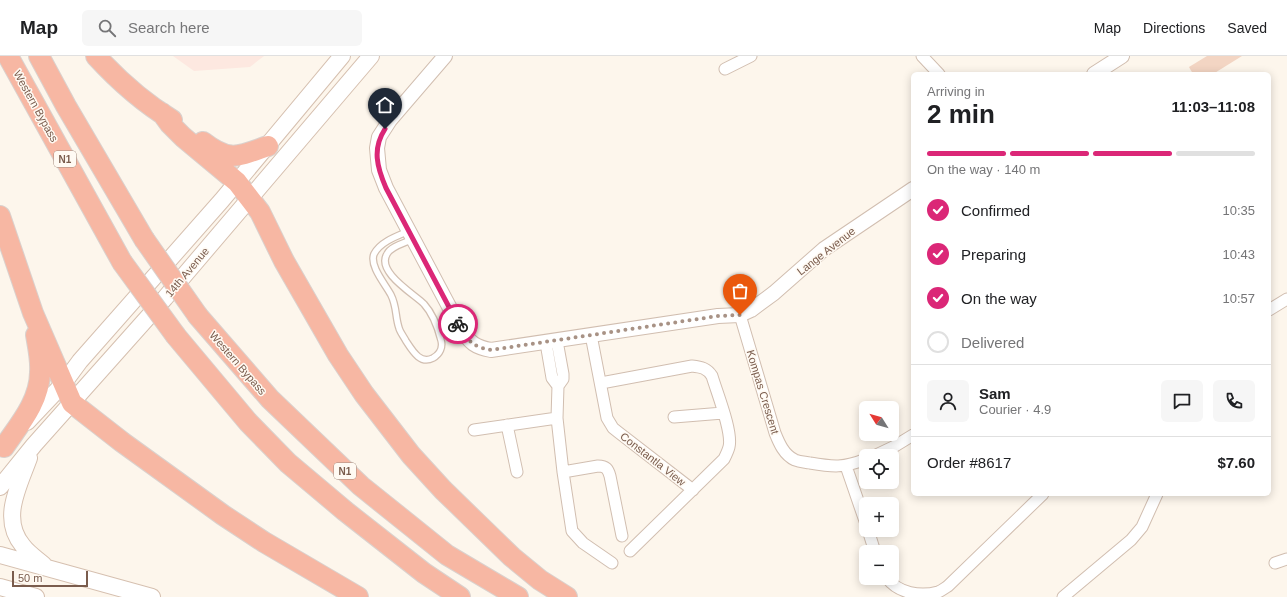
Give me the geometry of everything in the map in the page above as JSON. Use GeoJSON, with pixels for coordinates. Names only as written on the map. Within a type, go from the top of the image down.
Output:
{"type":"FeatureCollection","features":[{"type":"Feature","properties":{"kind":"highway","name":"Western Bypass"},"geometry":{"type":"LineString","coordinates":[[8,56],[122,262],[176,336],[248,422],[288,463],[345,511],[424,573],[460,597]]}},
{"type":"Feature","properties":{"kind":"highway","name":"Western Bypass"},"geometry":{"type":"LineString","coordinates":[[39,56],[66,106],[144,239],[198,316],[270,399],[361,486],[447,554],[518,597]]}},
{"type":"Feature","properties":{"kind":"highway"},"geometry":{"type":"LineString","coordinates":[[96,56],[129,88],[162,113],[192,132],[211,148],[227,156],[241,155],[268,146]]}},
{"type":"Feature","properties":{"kind":"highway"},"geometry":{"type":"LineString","coordinates":[[162,113],[182,137],[237,182],[260,212],[284,261],[338,355],[364,394],[411,455],[443,490],[512,557],[540,580],[567,597]]}},
{"type":"Feature","properties":{"kind":"highway"},"geometry":{"type":"LineString","coordinates":[[0,216],[33,313],[72,403],[122,442],[223,515],[264,542],[358,597]]}},
{"type":"Feature","properties":{"kind":"highway"},"geometry":{"type":"LineString","coordinates":[[2,449],[23,419],[34,400],[39,387],[40,372],[33,313]]}},
{"type":"Feature","properties":{"kind":"main road","name":"14th Avenue"},"geometry":{"type":"LineString","coordinates":[[2,449],[63,384],[85,356],[268,146],[342,56]]}},
{"type":"Feature","properties":{"kind":"main road","name":"14th Avenue"},"geometry":{"type":"LineString","coordinates":[[0,487],[34,445],[165,298],[372,56]]}},
{"type":"Feature","properties":{"kind":"main road"},"geometry":{"type":"LineString","coordinates":[[34,445],[12,505],[11,523],[18,540],[24,548],[49,569]]}},
{"type":"Feature","properties":{"kind":"main road"},"geometry":{"type":"LineString","coordinates":[[0,555],[152,597]]}},
{"type":"Feature","properties":{"kind":"main road"},"geometry":{"type":"LineString","coordinates":[[0,587],[36,597]]}},
{"type":"Feature","properties":{"kind":"street"},"geometry":{"type":"LineString","coordinates":[[445,56],[390,120],[379,137],[377,148],[378,170],[386,188],[461,329],[472,344],[491,350],[718,316],[740,315]]}},
{"type":"Feature","properties":{"kind":"street"},"geometry":{"type":"LineString","coordinates":[[725,69],[751,56]]}},
{"type":"Feature","properties":{"kind":"street"},"geometry":{"type":"LineString","coordinates":[[922,56],[937,72]]}},
{"type":"Feature","properties":{"kind":"street"},"geometry":{"type":"LineString","coordinates":[[1097,72],[1122,56]]}},
{"type":"Feature","properties":{"kind":"street","name":"Lange Avenue"},"geometry":{"type":"LineString","coordinates":[[740,315],[751,310],[763,301],[824,249],[911,190]]}},
{"type":"Feature","properties":{"kind":"street"},"geometry":{"type":"LineString","coordinates":[[1271,309],[1287,299]]}},
{"type":"Feature","properties":{"kind":"street","name":"Kompas Crescent"},"geometry":{"type":"LineString","coordinates":[[740,315],[779,444],[783,450],[794,460],[800,462],[831,466],[846,466],[859,461]]}},
{"type":"Feature","properties":{"kind":"street","name":"Constantla View"},"geometry":{"type":"LineString","coordinates":[[591,335],[608,418],[613,428],[693,490]]}},
{"type":"Feature","properties":{"kind":"street"},"geometry":{"type":"LineString","coordinates":[[552,342],[552,378],[558,386],[556,418],[562,472],[572,531],[583,543],[612,563]]}},
{"type":"Feature","properties":{"kind":"street"},"geometry":{"type":"LineString","coordinates":[[601,383],[692,366],[704,368],[712,376],[730,439],[729,447],[724,459],[630,550]]}},
{"type":"Feature","properties":{"kind":"street"},"geometry":{"type":"LineString","coordinates":[[674,417],[723,413]]}},
{"type":"Feature","properties":{"kind":"street"},"geometry":{"type":"LineString","coordinates":[[474,430],[556,418]]}},
{"type":"Feature","properties":{"kind":"street"},"geometry":{"type":"LineString","coordinates":[[507,425],[517,472]]}},
{"type":"Feature","properties":{"kind":"street"},"geometry":{"type":"LineString","coordinates":[[889,449],[911,436]]}},
{"type":"Feature","properties":{"kind":"street"},"geometry":{"type":"LineString","coordinates":[[562,472],[598,466],[604,466],[607,468],[610,476],[622,536]]}},
{"type":"Feature","properties":{"kind":"street"},"geometry":{"type":"LineString","coordinates":[[846,466],[859,504]]}},
{"type":"Feature","properties":{"kind":"street"},"geometry":{"type":"LineString","coordinates":[[894,585],[908,593],[918,595],[938,592],[948,586],[1041,496]]}},
{"type":"Feature","properties":{"kind":"street"},"geometry":{"type":"LineString","coordinates":[[1063,597],[1131,540],[1142,527],[1157,498]]}},
{"type":"Feature","properties":{"kind":"street"},"geometry":{"type":"LineString","coordinates":[[1276,562],[1287,559]]}},
{"type":"Feature","properties":{"kind":"lane"},"geometry":{"type":"LineString","coordinates":[[411,235],[391,249],[387,254],[385,260],[386,267],[395,279],[424,304],[430,312],[439,332],[442,345],[439,353],[432,359],[422,360],[415,355],[399,329],[395,303],[372,260],[374,254],[379,248],[388,241],[411,235]]}},
{"type":"Feature","properties":{"kind":"shaded area"},"geometry":{"type":"Polygon","coordinates":[[[173,56],[264,56],[250,67],[194,71],[173,56]]]}},
{"type":"Feature","properties":{"kind":"building"},"geometry":{"type":"Polygon","coordinates":[[[1207,56],[1242,56],[1216,72],[1192,72],[1189,67],[1207,56]]]}},
{"type":"Feature","properties":{"kind":"way so far"},"geometry":{"type":"LineString","coordinates":[[458,324],[472,344],[491,350],[725,315],[740,315]]}},
{"type":"Feature","properties":{"kind":"route"},"geometry":{"type":"LineString","coordinates":[[385,129],[379,137],[377,148],[378,170],[458,324]]}}]}
